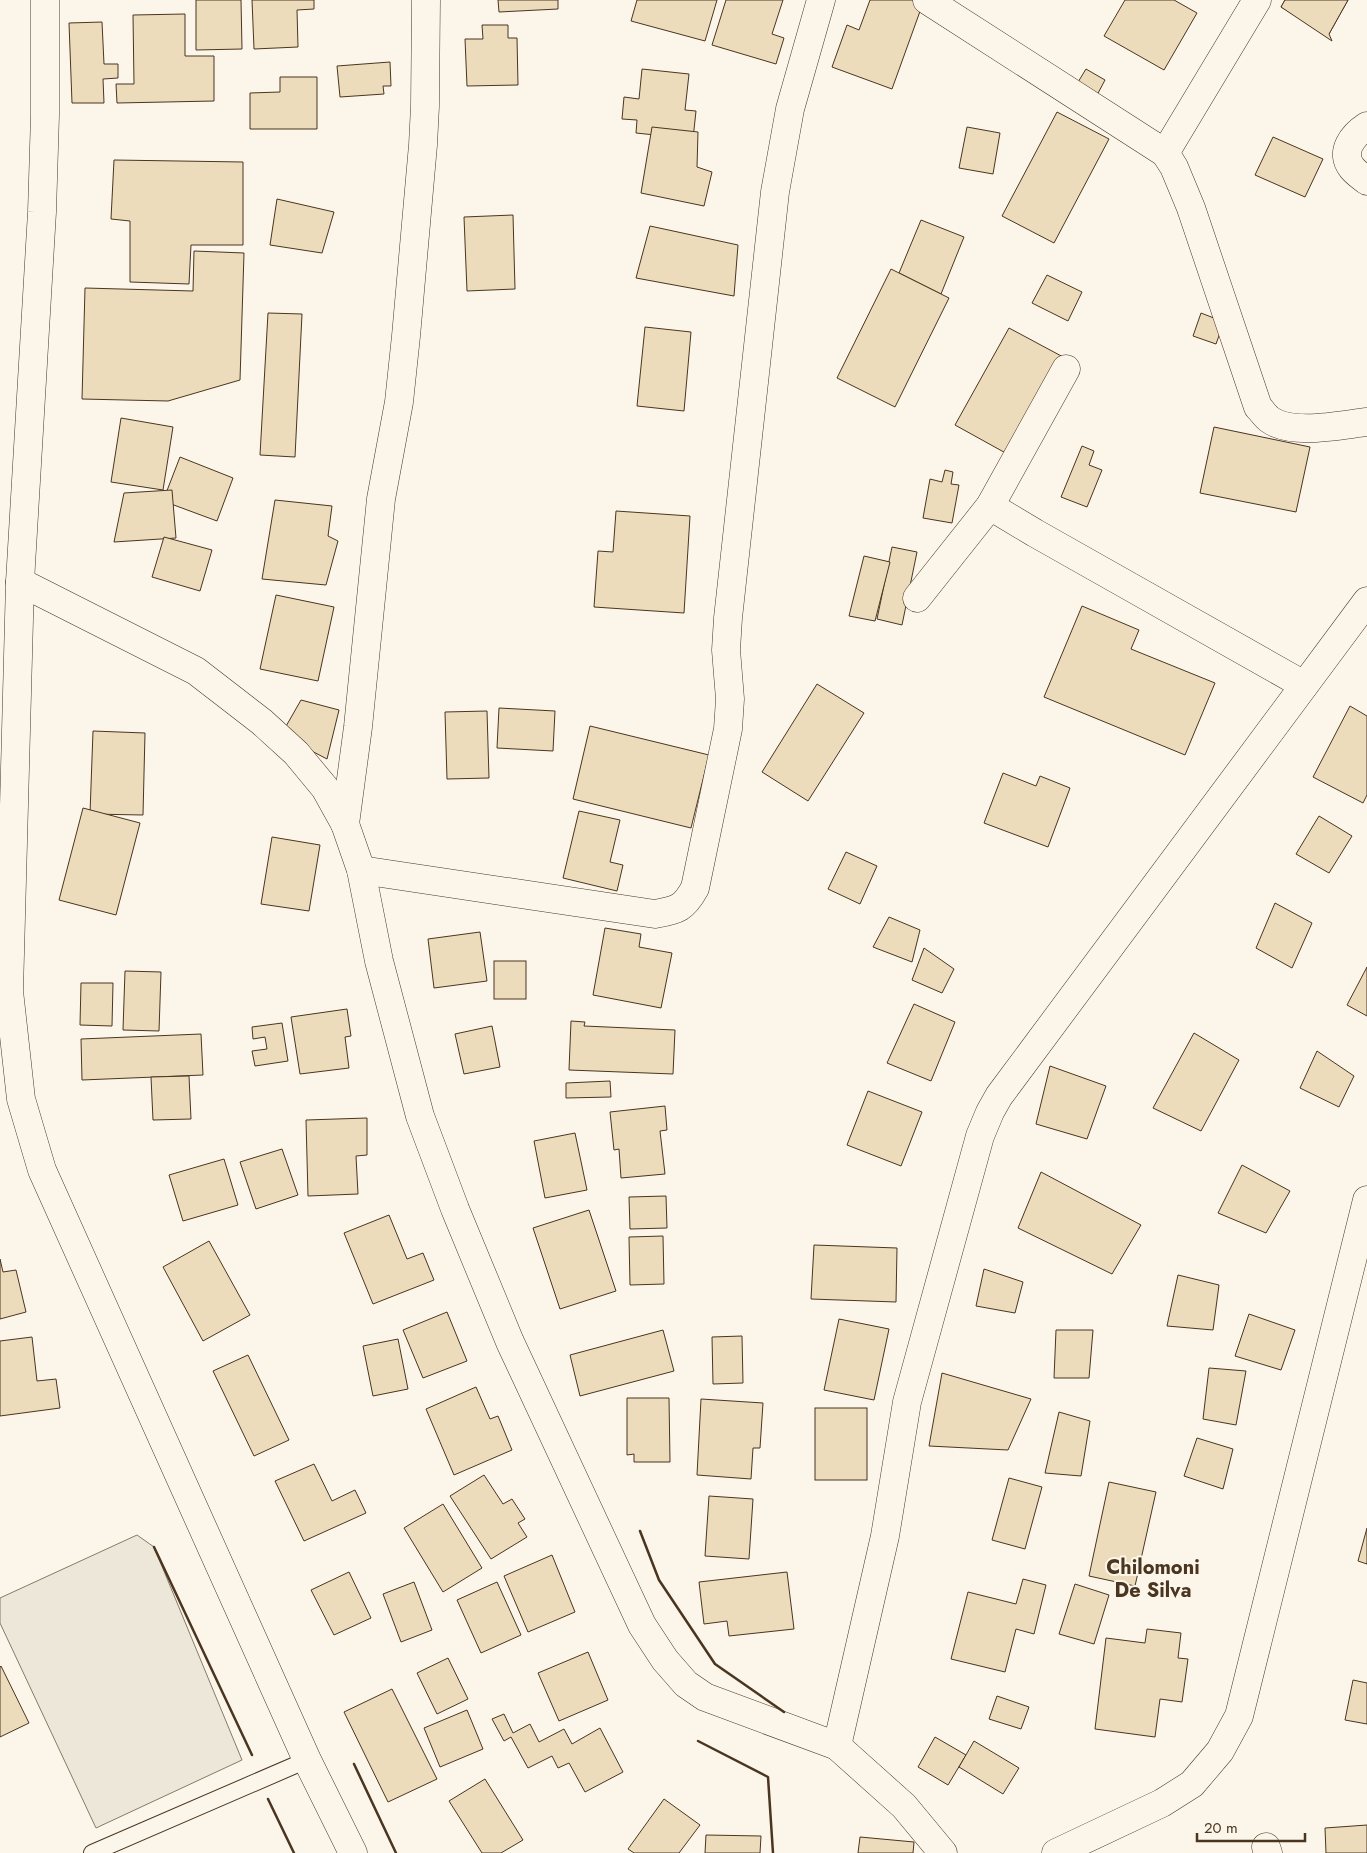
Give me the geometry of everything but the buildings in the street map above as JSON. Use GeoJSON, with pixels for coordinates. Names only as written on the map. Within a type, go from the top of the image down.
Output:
{"type":"FeatureCollection","features":[{"type":"Feature","properties":{"kind":"street"},"geometry":{"type":"LineString","coordinates":[[45,0],[45,116],[42,212],[20,582],[9,991],[21,1100],[42,1170],[308,1760],[352,1853]]}},
{"type":"Feature","properties":{"kind":"street"},"geometry":{"type":"LineString","coordinates":[[345,824],[358,727],[381,498],[399,402],[406,336],[423,145],[426,88],[426,0]]}},
{"type":"Feature","properties":{"kind":"street"},"geometry":{"type":"LineString","coordinates":[[361,870],[655,914],[672,911],[687,902],[695,888],[728,729],[730,699],[726,650],[728,618],[774,192],[790,109],[821,0]]}},
{"type":"Feature","properties":{"kind":"street"},"geometry":{"type":"LineString","coordinates":[[927,0],[1165,153],[1174,167],[1187,199],[1258,407],[1269,419],[1284,426],[1309,428],[1367,422]]}},
{"type":"Feature","properties":{"kind":"street"},"geometry":{"type":"LineString","coordinates":[[1165,153],[1257,0]]}},
{"type":"Feature","properties":{"kind":"street"},"geometry":{"type":"LineString","coordinates":[[1367,126],[1356,133],[1348,145],[1347,158],[1352,168],[1367,181]]}},
{"type":"Feature","properties":{"kind":"street"},"geometry":{"type":"LineString","coordinates":[[917,598],[990,506],[1066,369]]}},
{"type":"Feature","properties":{"kind":"street"},"geometry":{"type":"LineString","coordinates":[[990,506],[1043,538],[1304,685]]}},
{"type":"Feature","properties":{"kind":"street"},"geometry":{"type":"LineString","coordinates":[[20,582],[196,670],[262,722],[296,754],[325,788],[345,824],[361,870],[379,961],[420,1116],[458,1217],[510,1342],[642,1625],[675,1672],[686,1684],[706,1697],[837,1746],[904,1806],[943,1853]]}},
{"type":"Feature","properties":{"kind":"street"},"geometry":{"type":"LineString","coordinates":[[837,1746],[885,1536],[906,1402],[978,1146],[990,1112],[999,1096],[1367,601]]}},
{"type":"Feature","properties":{"kind":"street"},"geometry":{"type":"LineString","coordinates":[[1056,1853],[1162,1803],[1192,1784],[1220,1751],[1240,1716],[1367,1200]]}},
{"type":"Feature","properties":{"kind":"lane"},"geometry":{"type":"LineString","coordinates":[[92,1853],[308,1760]]}},
{"type":"Feature","properties":{"kind":"shaded area"},"geometry":{"type":"Polygon","coordinates":[[[137,1535],[154,1547],[242,1760],[96,1828],[0,1623],[0,1598],[137,1535]]]}},
{"type":"Feature","properties":{"kind":"wall"},"geometry":{"type":"LineString","coordinates":[[640,1531],[659,1580],[715,1664],[784,1712]]}},
{"type":"Feature","properties":{"kind":"wall"},"geometry":{"type":"LineString","coordinates":[[154,1547],[252,1755]]}},
{"type":"Feature","properties":{"kind":"wall"},"geometry":{"type":"LineString","coordinates":[[698,1741],[768,1777],[773,1853]]}},
{"type":"Feature","properties":{"kind":"wall"},"geometry":{"type":"LineString","coordinates":[[354,1764],[396,1853]]}},
{"type":"Feature","properties":{"kind":"wall"},"geometry":{"type":"LineString","coordinates":[[268,1799],[294,1853]]}},
{"type":"Feature","properties":{"kind":"district","name":"Chilomoni De Silva"},"geometry":{"type":"Point","coordinates":[1153,1578]}}]}
